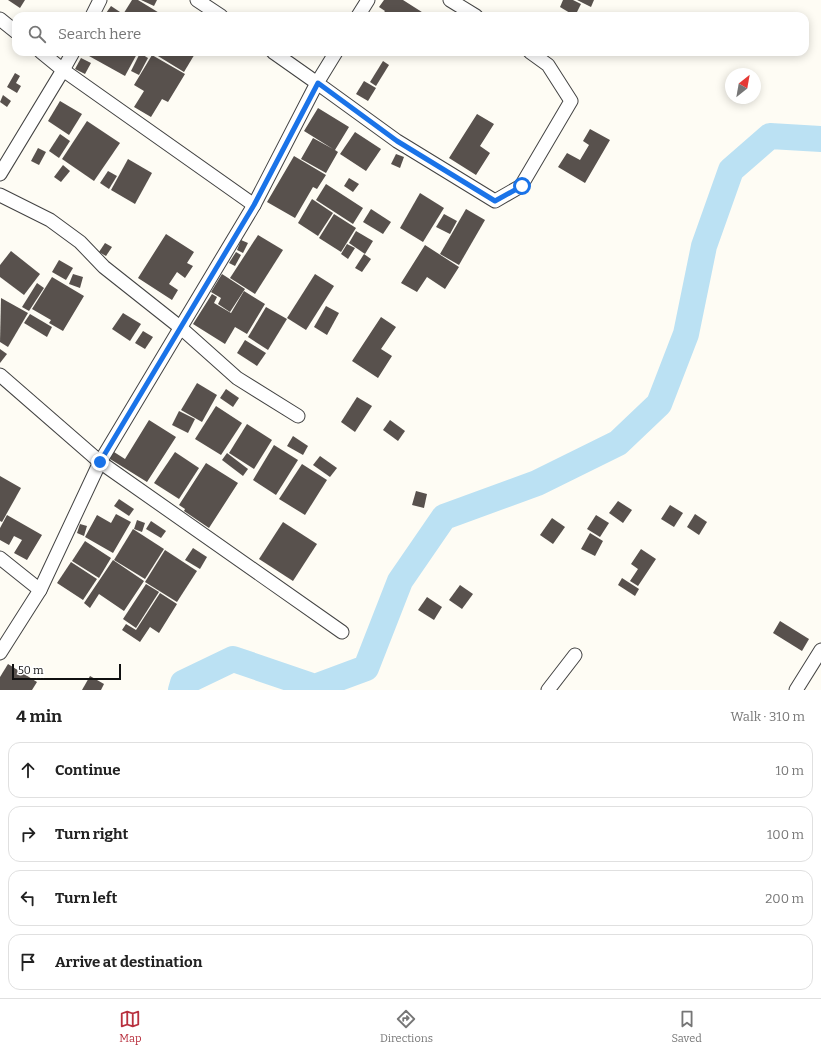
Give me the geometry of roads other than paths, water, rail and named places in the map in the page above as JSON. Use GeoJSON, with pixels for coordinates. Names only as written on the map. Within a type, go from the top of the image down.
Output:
{"type":"FeatureCollection","features":[{"type":"Feature","properties":{"kind":"street"},"geometry":{"type":"LineString","coordinates":[[94,12],[100,0]]}},
{"type":"Feature","properties":{"kind":"street"},"geometry":{"type":"LineString","coordinates":[[197,0],[215,12]]}},
{"type":"Feature","properties":{"kind":"street"},"geometry":{"type":"LineString","coordinates":[[360,12],[368,0]]}},
{"type":"Feature","properties":{"kind":"street"},"geometry":{"type":"LineString","coordinates":[[450,0],[470,12]]}},
{"type":"Feature","properties":{"kind":"street"},"geometry":{"type":"LineString","coordinates":[[0,19],[12,29]]}},
{"type":"Feature","properties":{"kind":"street"},"geometry":{"type":"LineString","coordinates":[[46,56],[63,70],[254,205]]}},
{"type":"Feature","properties":{"kind":"street"},"geometry":{"type":"LineString","coordinates":[[0,174],[71,56]]}},
{"type":"Feature","properties":{"kind":"street"},"geometry":{"type":"LineString","coordinates":[[279,56],[397,141],[495,201],[522,186],[571,101],[548,65],[536,56]]}},
{"type":"Feature","properties":{"kind":"street"},"geometry":{"type":"LineString","coordinates":[[0,653],[40,590],[100,462],[254,205],[334,56]]}},
{"type":"Feature","properties":{"kind":"street"},"geometry":{"type":"LineString","coordinates":[[0,195],[50,220],[80,242],[104,267],[181,328],[237,378],[298,416]]}},
{"type":"Feature","properties":{"kind":"street"},"geometry":{"type":"LineString","coordinates":[[0,375],[100,462],[342,632]]}},
{"type":"Feature","properties":{"kind":"street"},"geometry":{"type":"LineString","coordinates":[[0,558],[40,590]]}},
{"type":"Feature","properties":{"kind":"street"},"geometry":{"type":"LineString","coordinates":[[796,690],[821,650]]}},
{"type":"Feature","properties":{"kind":"street"},"geometry":{"type":"LineString","coordinates":[[548,690],[575,655]]}},
{"type":"Feature","properties":{"kind":"waterway"},"geometry":{"type":"LineString","coordinates":[[181,690],[183,683],[233,659],[315,687],[366,668],[400,581],[444,517],[537,483],[618,443],[659,404],[686,334],[704,246],[731,170],[770,136],[821,139]]}}]}
